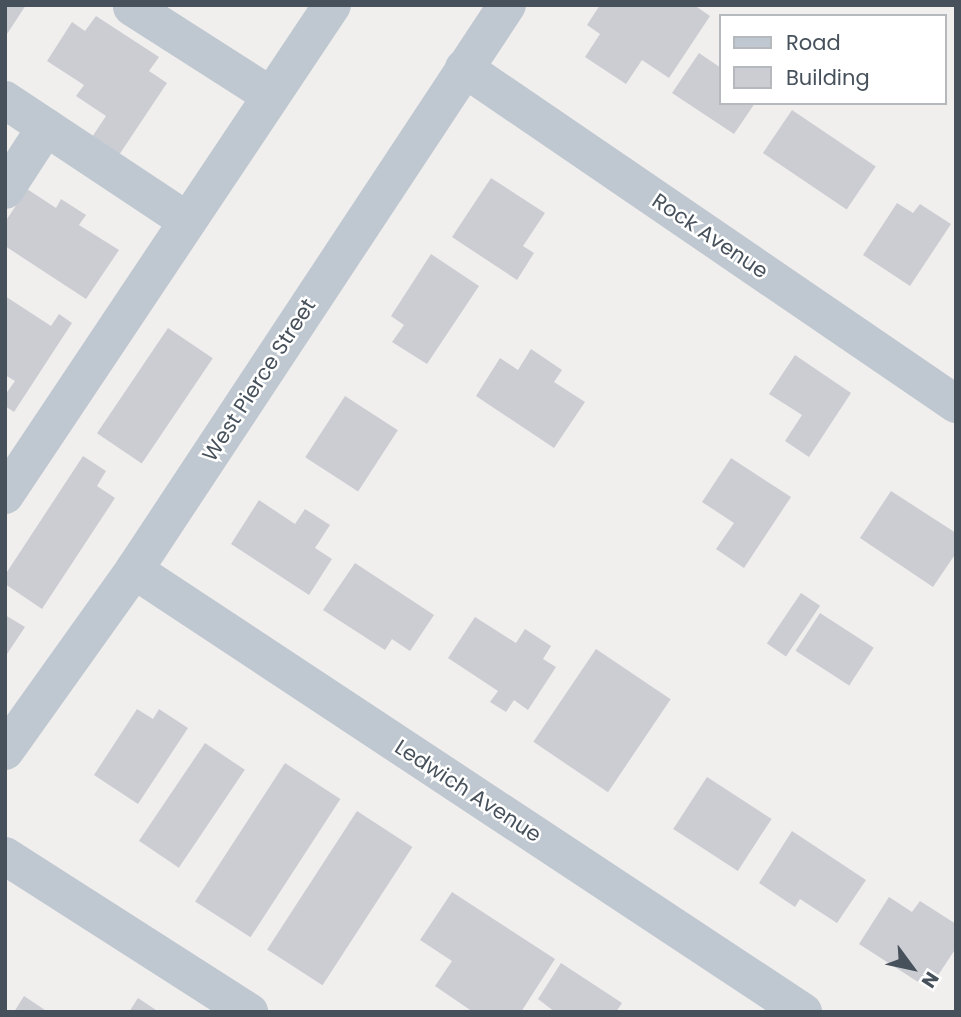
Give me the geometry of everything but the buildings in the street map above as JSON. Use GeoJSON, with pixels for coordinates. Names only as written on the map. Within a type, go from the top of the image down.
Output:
{"type":"FeatureCollection","features":[{"type":"Feature","properties":{"kind":"street"},"geometry":{"type":"LineString","coordinates":[[5,495],[332,5]]}},
{"type":"Feature","properties":{"kind":"street","name":"West Pierce Street"},"geometry":{"type":"LineString","coordinates":[[5,751],[134,570],[507,5]]}},
{"type":"Feature","properties":{"kind":"street"},"geometry":{"type":"LineString","coordinates":[[132,7],[271,96]]}},
{"type":"Feature","properties":{"kind":"street","name":"Rock Avenue"},"geometry":{"type":"LineString","coordinates":[[464,68],[956,404]]}},
{"type":"Feature","properties":{"kind":"street"},"geometry":{"type":"LineString","coordinates":[[5,100],[187,221]]}},
{"type":"Feature","properties":{"kind":"street"},"geometry":{"type":"LineString","coordinates":[[5,190],[46,127]]}},
{"type":"Feature","properties":{"kind":"street","name":"Ledwich Avenue"},"geometry":{"type":"LineString","coordinates":[[134,570],[803,1012]]}},
{"type":"Feature","properties":{"kind":"street"},"geometry":{"type":"LineString","coordinates":[[5,856],[249,1012]]}}]}
